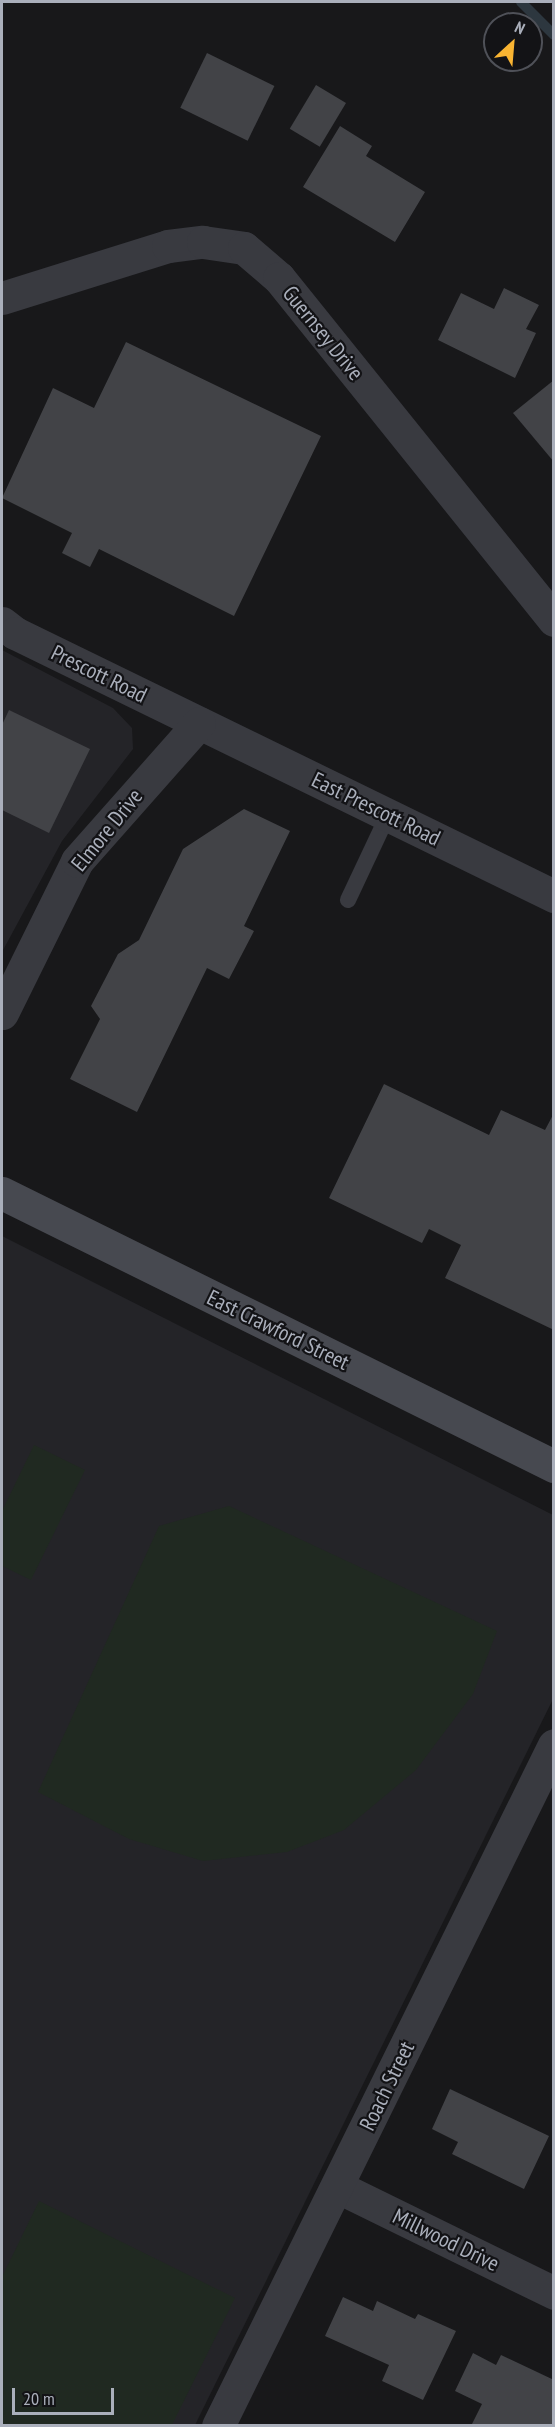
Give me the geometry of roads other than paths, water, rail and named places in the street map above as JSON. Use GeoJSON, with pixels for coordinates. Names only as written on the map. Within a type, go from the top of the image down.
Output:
{"type":"FeatureCollection","features":[{"type":"Feature","properties":{"kind":"main road","name":"East Crawford Street"},"geometry":{"type":"LineString","coordinates":[[2,1193],[554,1466]]}},
{"type":"Feature","properties":{"kind":"street","name":"Guernsey Drive"},"geometry":{"type":"LineString","coordinates":[[2,298],[168,246],[203,242],[244,248],[279,278],[554,620]]}},
{"type":"Feature","properties":{"kind":"street","name":"Prescott Road"},"geometry":{"type":"LineString","coordinates":[[2,622],[15,633],[199,723]]}},
{"type":"Feature","properties":{"kind":"street","name":"East Prescott Road"},"geometry":{"type":"LineString","coordinates":[[199,723],[554,896]]}},
{"type":"Feature","properties":{"kind":"street","name":"Elmore Drive"},"geometry":{"type":"LineString","coordinates":[[2,1013],[77,861],[199,723]]}},
{"type":"Feature","properties":{"kind":"street","name":"Roach Street"},"geometry":{"type":"LineString","coordinates":[[218,2426],[338,2187],[554,1745]]}},
{"type":"Feature","properties":{"kind":"street","name":"Millwood Drive"},"geometry":{"type":"LineString","coordinates":[[338,2187],[554,2293]]}},
{"type":"Feature","properties":{"kind":"lane"},"geometry":{"type":"LineString","coordinates":[[348,900],[388,815]]}},
{"type":"Feature","properties":{"kind":"waterway"},"geometry":{"type":"LineString","coordinates":[[521,2],[554,35]]}}]}
